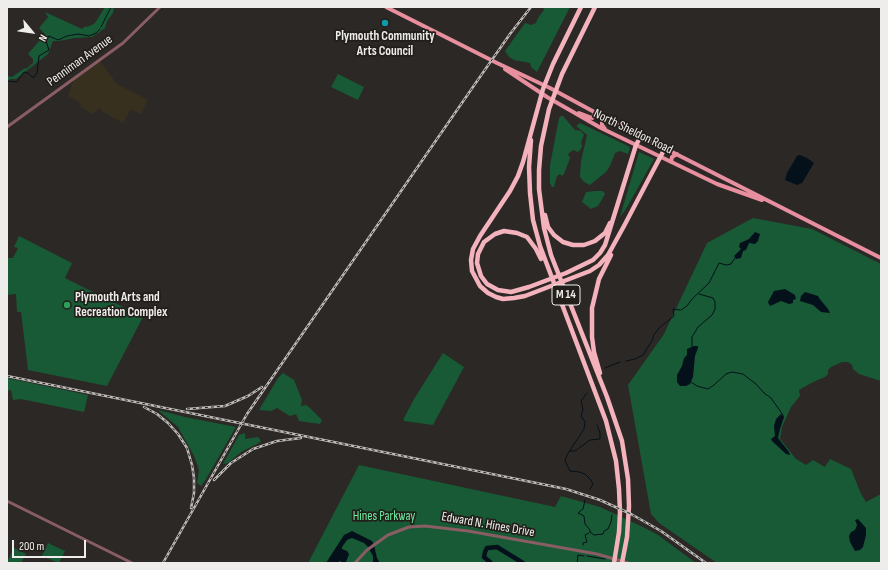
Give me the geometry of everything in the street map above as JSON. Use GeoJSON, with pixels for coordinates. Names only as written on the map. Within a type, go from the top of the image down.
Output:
{"type":"FeatureCollection","features":[{"type":"Feature","properties":{"kind":"highway","name":"M 14"},"geometry":{"type":"LineString","coordinates":[[581,7],[548,75],[538,103],[534,119],[529,167],[532,214],[542,256],[603,413],[613,448],[618,474],[620,502],[619,532],[614,563]]}},
{"type":"Feature","properties":{"kind":"highway","name":"M 14"},"geometry":{"type":"LineString","coordinates":[[595,7],[559,82],[549,109],[541,146],[539,189],[544,228],[551,255],[607,397],[622,441],[628,479],[628,516],[622,563]]}},
{"type":"Feature","properties":{"kind":"highway"},"geometry":{"type":"LineString","coordinates":[[534,119],[518,176],[475,245],[472,254],[471,263],[473,274],[477,282],[484,290],[503,299],[514,298],[545,288],[590,271],[602,262],[608,255],[665,148]]}},
{"type":"Feature","properties":{"kind":"highway"},"geometry":{"type":"LineString","coordinates":[[557,294],[547,276],[536,249],[526,237],[514,232],[501,232],[489,238],[483,245],[478,257],[479,270],[485,282],[492,288],[502,291],[518,291],[543,282],[566,273],[586,265],[600,253],[608,238],[636,145],[641,136]]}},
{"type":"Feature","properties":{"kind":"highway"},"geometry":{"type":"LineString","coordinates":[[539,189],[545,219],[550,229],[560,240],[574,245],[588,244],[600,237],[609,226],[620,200]]}},
{"type":"Feature","properties":{"kind":"highway"},"geometry":{"type":"LineString","coordinates":[[607,397],[593,348],[591,328],[592,308],[599,279],[624,226]]}},
{"type":"Feature","properties":{"kind":"main road","name":"North Sheldon Road"},"geometry":{"type":"LineString","coordinates":[[386,7],[567,97],[768,202],[881,258]]}},
{"type":"Feature","properties":{"kind":"main road","name":"North Sheldon Road"},"geometry":{"type":"LineString","coordinates":[[496,63],[566,109],[607,131],[706,179],[753,198],[768,202]]}},
{"type":"Feature","properties":{"kind":"main road"},"geometry":{"type":"LineString","coordinates":[[560,105],[559,101],[567,97]]}},
{"type":"Feature","properties":{"kind":"main road"},"geometry":{"type":"LineString","coordinates":[[566,109],[571,109],[592,118],[595,112]]}},
{"type":"Feature","properties":{"kind":"main road"},"geometry":{"type":"LineString","coordinates":[[607,131],[603,127],[602,122],[606,120],[611,121]]}},
{"type":"Feature","properties":{"kind":"main road"},"geometry":{"type":"LineString","coordinates":[[671,162],[672,157],[677,154]]}},
{"type":"Feature","properties":{"kind":"main road"},"geometry":{"type":"LineString","coordinates":[[706,179],[709,174],[709,170]]}},
{"type":"Feature","properties":{"kind":"street","name":"Penniman Avenue"},"geometry":{"type":"LineString","coordinates":[[7,127],[123,42],[160,7]]}},
{"type":"Feature","properties":{"kind":"street"},"geometry":{"type":"LineString","coordinates":[[7,501],[132,563]]}},
{"type":"Feature","properties":{"kind":"street","name":"Edward N. Hines Drive"},"geometry":{"type":"LineString","coordinates":[[355,563],[374,544],[388,535],[409,527],[437,526],[597,554],[628,563]]}},
{"type":"Feature","properties":{"kind":"shaded area"},"geometry":{"type":"Polygon","coordinates":[[[100,61],[117,84],[148,100],[141,114],[131,109],[123,123],[103,112],[100,108],[93,114],[80,107],[81,105],[79,102],[68,96],[74,79],[100,61]]]}},
{"type":"Feature","properties":{"kind":"shaded area"},"geometry":{"type":"Polygon","coordinates":[[[800,155],[814,163],[802,183],[797,185],[785,180],[787,173],[797,156],[800,155]]]}},
{"type":"Feature","properties":{"kind":"shaded area"},"geometry":{"type":"Polygon","coordinates":[[[755,232],[760,234],[758,241],[755,244],[749,243],[746,250],[743,251],[741,258],[736,259],[734,256],[741,249],[739,247],[740,243],[749,239],[755,232]]]}},
{"type":"Feature","properties":{"kind":"shaded area"},"geometry":{"type":"Polygon","coordinates":[[[785,289],[795,295],[796,299],[793,300],[793,303],[789,304],[781,301],[770,306],[768,302],[774,291],[785,289]]]}},
{"type":"Feature","properties":{"kind":"shaded area"},"geometry":{"type":"Polygon","coordinates":[[[805,292],[818,296],[830,313],[821,312],[813,305],[800,301],[801,296],[805,292]]]}},
{"type":"Feature","properties":{"kind":"shaded area"},"geometry":{"type":"Polygon","coordinates":[[[698,346],[698,348],[695,356],[693,377],[690,384],[680,386],[677,382],[677,375],[684,358],[687,355],[687,349],[698,346]]]}},
{"type":"Feature","properties":{"kind":"shaded area"},"geometry":{"type":"Polygon","coordinates":[[[781,414],[784,417],[778,438],[790,455],[786,454],[771,439],[775,436],[774,426],[776,419],[781,414]]]}},
{"type":"Feature","properties":{"kind":"shaded area"},"geometry":{"type":"Polygon","coordinates":[[[858,519],[866,528],[866,535],[863,547],[860,550],[855,551],[850,542],[849,536],[851,532],[855,530],[857,525],[855,520],[858,519]]]}},
{"type":"Feature","properties":{"kind":"shaded area"},"geometry":{"type":"Polygon","coordinates":[[[352,531],[372,541],[380,563],[373,563],[373,556],[368,547],[364,543],[352,538],[347,540],[342,547],[342,549],[347,551],[349,554],[346,562],[344,563],[340,561],[337,563],[326,563],[344,535],[352,531]]]}},
{"type":"Feature","properties":{"kind":"green space"},"geometry":{"type":"Polygon","coordinates":[[[105,7],[114,7],[113,13],[107,21],[105,28],[92,37],[53,41],[48,54],[16,79],[10,79],[7,82],[7,76],[12,77],[33,63],[33,59],[28,54],[45,34],[39,28],[48,17],[45,12],[82,29],[95,23],[105,7]]]}},
{"type":"Feature","properties":{"kind":"green space"},"geometry":{"type":"Polygon","coordinates":[[[543,7],[570,7],[537,72],[531,67],[530,63],[514,60],[509,57],[505,51],[525,23],[531,25],[536,23],[544,10],[543,7]]]}},
{"type":"Feature","properties":{"kind":"green space"},"geometry":{"type":"Polygon","coordinates":[[[338,74],[364,87],[358,100],[331,87],[338,74]]]}},
{"type":"Feature","properties":{"kind":"green space"},"geometry":{"type":"Polygon","coordinates":[[[563,116],[575,130],[581,131],[584,135],[581,142],[582,147],[578,152],[573,150],[568,154],[570,158],[564,174],[562,176],[560,174],[557,176],[554,187],[552,187],[550,183],[550,165],[559,118],[563,116]]]}},
{"type":"Feature","properties":{"kind":"green space"},"geometry":{"type":"Polygon","coordinates":[[[580,123],[630,148],[628,154],[620,151],[615,153],[606,172],[590,185],[584,182],[580,177],[581,161],[587,135],[576,126],[580,123]]]}},
{"type":"Feature","properties":{"kind":"green space"},"geometry":{"type":"Polygon","coordinates":[[[639,152],[654,159],[620,217],[639,152]]]}},
{"type":"Feature","properties":{"kind":"green space"},"geometry":{"type":"Polygon","coordinates":[[[603,191],[605,194],[598,206],[591,209],[582,202],[586,192],[603,191]]]}},
{"type":"Feature","properties":{"kind":"green space"},"geometry":{"type":"Polygon","coordinates":[[[753,218],[812,229],[881,264],[881,381],[859,374],[848,362],[842,362],[831,367],[825,377],[799,390],[800,396],[791,407],[782,427],[780,439],[796,459],[806,465],[813,460],[825,467],[830,459],[851,469],[861,494],[866,502],[881,494],[881,563],[717,563],[659,523],[651,514],[628,385],[664,334],[707,243],[753,218]]]}},
{"type":"Feature","properties":{"kind":"green space","name":"Plymouth Arts and Recreation Complex"},"geometry":{"type":"Polygon","coordinates":[[[19,236],[72,263],[65,278],[143,317],[107,386],[28,370],[21,312],[17,312],[16,294],[7,295],[7,258],[13,258],[18,248],[14,247],[19,236]]]}},
{"type":"Feature","properties":{"kind":"green space"},"geometry":{"type":"Polygon","coordinates":[[[443,353],[464,367],[433,425],[404,421],[404,418],[414,399],[443,353]]]}},
{"type":"Feature","properties":{"kind":"green space"},"geometry":{"type":"Polygon","coordinates":[[[283,373],[294,380],[302,400],[301,406],[306,405],[310,408],[322,420],[320,424],[299,421],[296,414],[290,416],[277,408],[271,411],[259,410],[278,378],[283,373]]]}},
{"type":"Feature","properties":{"kind":"green space"},"geometry":{"type":"Polygon","coordinates":[[[7,378],[88,395],[84,412],[21,399],[13,400],[11,390],[7,391],[7,378]]]}},
{"type":"Feature","properties":{"kind":"green space"},"geometry":{"type":"Polygon","coordinates":[[[158,410],[236,427],[201,486],[197,483],[199,470],[194,456],[178,427],[158,410]]]}},
{"type":"Feature","properties":{"kind":"green space"},"geometry":{"type":"Polygon","coordinates":[[[245,433],[245,439],[258,437],[261,441],[241,452],[228,463],[223,464],[239,435],[245,433]]]}},
{"type":"Feature","properties":{"kind":"green space","name":"Hines Parkway"},"geometry":{"type":"Polygon","coordinates":[[[359,465],[555,507],[561,496],[600,507],[658,535],[696,563],[308,563],[359,465]]]}},
{"type":"Feature","properties":{"kind":"green space"},"geometry":{"type":"Polygon","coordinates":[[[48,543],[65,551],[59,563],[42,556],[48,543]]]}},
{"type":"Feature","properties":{"kind":"green space"},"geometry":{"type":"Polygon","coordinates":[[[14,548],[26,554],[21,563],[7,562],[14,548]]]}},
{"type":"Feature","properties":{"kind":"waterway"},"geometry":{"type":"LineString","coordinates":[[101,27],[111,7]]}},
{"type":"Feature","properties":{"kind":"waterway"},"geometry":{"type":"LineString","coordinates":[[7,81],[17,82],[24,72],[34,77],[37,73],[39,56],[49,50],[46,41],[49,36],[58,40],[67,36],[78,34],[89,36],[96,33],[100,29]]}},
{"type":"Feature","properties":{"kind":"waterway"},"geometry":{"type":"LineString","coordinates":[[681,310],[687,306],[692,299],[709,283],[719,263],[726,265],[731,264],[735,258]]}},
{"type":"Feature","properties":{"kind":"waterway"},"geometry":{"type":"LineString","coordinates":[[692,347],[692,337],[698,327],[712,315],[715,309],[715,302],[713,298],[699,294]]}},
{"type":"Feature","properties":{"kind":"waterway"},"geometry":{"type":"LineString","coordinates":[[626,361],[643,355],[659,328],[674,316],[673,309],[680,310]]}},
{"type":"Feature","properties":{"kind":"waterway"},"geometry":{"type":"LineString","coordinates":[[605,368],[620,362]]}},
{"type":"Feature","properties":{"kind":"waterway"},"geometry":{"type":"LineString","coordinates":[[691,382],[697,386],[708,389],[726,374],[732,372],[743,374],[771,398],[783,417]]}},
{"type":"Feature","properties":{"kind":"waterway"},"geometry":{"type":"LineString","coordinates":[[587,393],[581,401],[583,409],[581,416],[585,422],[584,429],[567,455],[565,461],[570,471],[585,474],[591,480],[593,484],[590,489]]}},
{"type":"Feature","properties":{"kind":"waterway"},"geometry":{"type":"LineString","coordinates":[[570,451],[575,451],[590,440],[600,439],[600,433],[597,425]]}},
{"type":"Feature","properties":{"kind":"waterway"},"geometry":{"type":"LineString","coordinates":[[585,500],[583,509],[578,513],[584,516],[585,524],[594,535],[603,534],[604,531],[608,529],[612,515]]}},
{"type":"Feature","properties":{"kind":"waterway"},"geometry":{"type":"LineString","coordinates":[[583,545],[583,543],[587,542],[585,535],[589,533]]}},
{"type":"Feature","properties":{"kind":"waterway"},"geometry":{"type":"LineString","coordinates":[[491,563],[484,557],[485,552],[487,548],[497,547],[523,563]]}},
{"type":"Feature","properties":{"kind":"waterway"},"geometry":{"type":"LineString","coordinates":[[577,563],[578,555],[584,556]]}},
{"type":"Feature","properties":{"kind":"waterway"},"geometry":{"type":"LineString","coordinates":[[587,556],[605,559]]}},
{"type":"Feature","properties":{"kind":"railway"},"geometry":{"type":"LineString","coordinates":[[163,563],[247,414],[475,84],[531,7]]}},
{"type":"Feature","properties":{"kind":"railway"},"geometry":{"type":"LineString","coordinates":[[7,376],[566,489],[600,500],[631,514],[661,531],[706,563]]}},
{"type":"Feature","properties":{"kind":"railway"},"geometry":{"type":"LineString","coordinates":[[187,409],[225,406],[248,396],[262,387]]}},
{"type":"Feature","properties":{"kind":"railway"},"geometry":{"type":"LineString","coordinates":[[144,407],[157,414],[168,423],[178,434],[187,448],[194,478],[194,493],[191,508]]}},
{"type":"Feature","properties":{"kind":"railway"},"geometry":{"type":"LineString","coordinates":[[214,480],[231,463],[253,449],[277,441],[301,438]]}},
{"type":"Feature","properties":{"kind":"place","name":"Plymouth Community Arts Council"},"geometry":{"type":"Point","coordinates":[385,23]}},
{"type":"Feature","properties":{"kind":"place","name":"Plymouth Arts and Recreation Complex"},"geometry":{"type":"Point","coordinates":[67,305]}}]}
